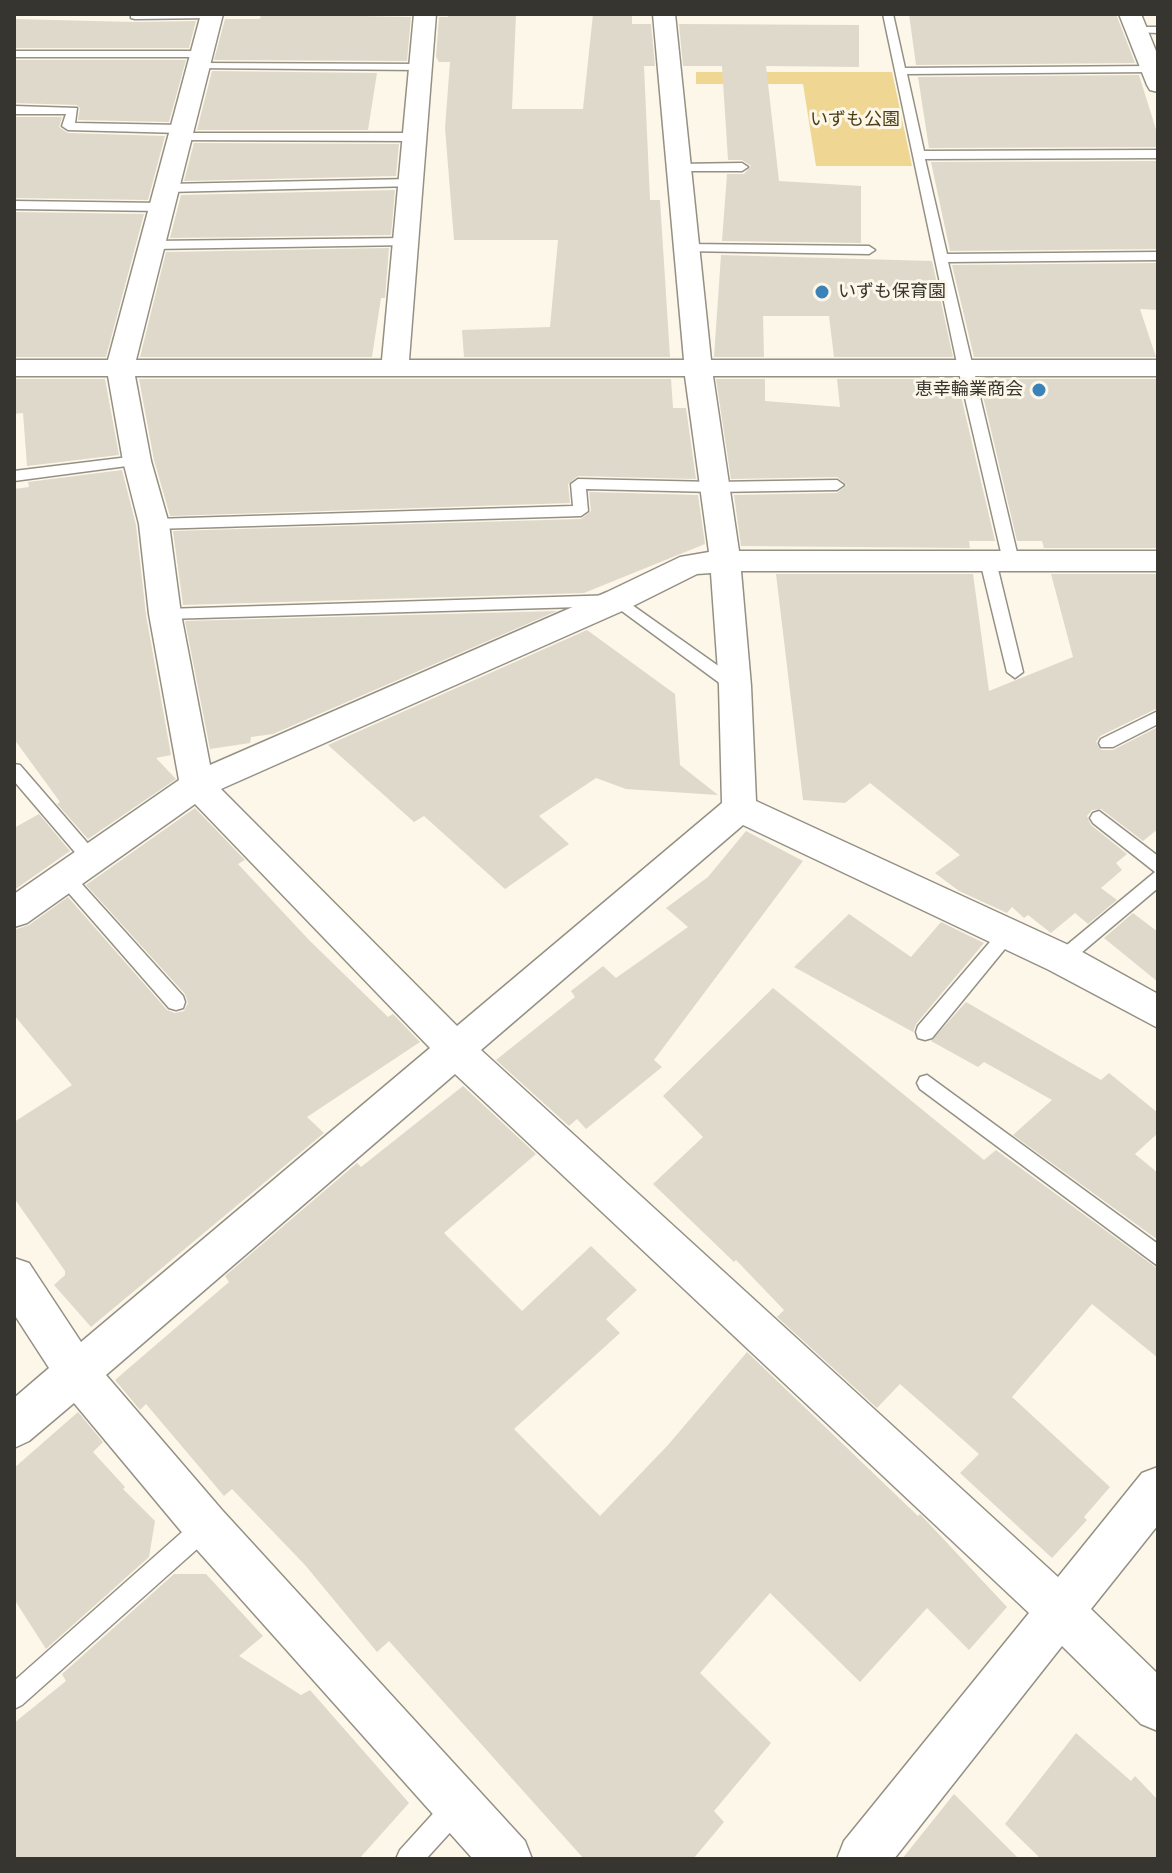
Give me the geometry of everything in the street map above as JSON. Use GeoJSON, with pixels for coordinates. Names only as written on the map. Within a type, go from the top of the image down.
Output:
{"type":"FeatureCollection","features":[{"type":"Feature","properties":{"kind":"street"},"geometry":{"type":"LineString","coordinates":[[395,367],[425,14]]}},
{"type":"Feature","properties":{"kind":"street"},"geometry":{"type":"LineString","coordinates":[[664,14],[698,367],[725,561],[735,686],[739,808]]}},
{"type":"Feature","properties":{"kind":"street"},"geometry":{"type":"LineString","coordinates":[[212,15],[120,367],[137,461],[154,524],[165,614],[197,785],[456,1050],[1061,1611],[1158,1707]]}},
{"type":"Feature","properties":{"kind":"street"},"geometry":{"type":"LineString","coordinates":[[1142,25],[1155,77]]}},
{"type":"Feature","properties":{"kind":"street"},"geometry":{"type":"LineString","coordinates":[[14,368],[1158,368]]}},
{"type":"Feature","properties":{"kind":"street"},"geometry":{"type":"LineString","coordinates":[[14,913],[197,785],[618,600],[691,564],[725,561],[1158,561]]}},
{"type":"Feature","properties":{"kind":"street"},"geometry":{"type":"LineString","coordinates":[[739,808],[1062,959],[1158,1012]]}},
{"type":"Feature","properties":{"kind":"street"},"geometry":{"type":"LineString","coordinates":[[14,1426],[739,808]]}},
{"type":"Feature","properties":{"kind":"street"},"geometry":{"type":"LineString","coordinates":[[14,1277],[77,1374],[206,1526],[507,1859]]}},
{"type":"Feature","properties":{"kind":"street"},"geometry":{"type":"LineString","coordinates":[[862,1859],[1158,1489]]}},
{"type":"Feature","properties":{"kind":"lane"},"geometry":{"type":"LineString","coordinates":[[888,14],[965,368],[1000,561],[1015,672]]}},
{"type":"Feature","properties":{"kind":"lane"},"geometry":{"type":"LineString","coordinates":[[135,16],[212,15]]}},
{"type":"Feature","properties":{"kind":"lane"},"geometry":{"type":"LineString","coordinates":[[14,54],[421,67]]}},
{"type":"Feature","properties":{"kind":"lane"},"geometry":{"type":"LineString","coordinates":[[899,71],[1155,77]]}},
{"type":"Feature","properties":{"kind":"lane"},"geometry":{"type":"LineString","coordinates":[[14,110],[73,110],[68,126],[181,133],[415,137]]}},
{"type":"Feature","properties":{"kind":"lane"},"geometry":{"type":"LineString","coordinates":[[919,155],[1158,154]]}},
{"type":"Feature","properties":{"kind":"lane"},"geometry":{"type":"LineString","coordinates":[[678,168],[742,167]]}},
{"type":"Feature","properties":{"kind":"lane"},"geometry":{"type":"LineString","coordinates":[[14,205],[411,183]]}},
{"type":"Feature","properties":{"kind":"lane"},"geometry":{"type":"LineString","coordinates":[[152,245],[407,242]]}},
{"type":"Feature","properties":{"kind":"lane"},"geometry":{"type":"LineString","coordinates":[[687,248],[869,250]]}},
{"type":"Feature","properties":{"kind":"lane"},"geometry":{"type":"LineString","coordinates":[[942,258],[1158,256]]}},
{"type":"Feature","properties":{"kind":"lane"},"geometry":{"type":"LineString","coordinates":[[14,476],[137,461]]}},
{"type":"Feature","properties":{"kind":"lane"},"geometry":{"type":"LineString","coordinates":[[154,524],[581,511],[578,484],[714,487],[837,485]]}},
{"type":"Feature","properties":{"kind":"lane"},"geometry":{"type":"LineString","coordinates":[[165,614],[618,600],[735,686]]}},
{"type":"Feature","properties":{"kind":"lane"},"geometry":{"type":"LineString","coordinates":[[1107,743],[1158,717]]}},
{"type":"Feature","properties":{"kind":"lane"},"geometry":{"type":"LineString","coordinates":[[14,770],[78,868],[176,1002]]}},
{"type":"Feature","properties":{"kind":"lane"},"geometry":{"type":"LineString","coordinates":[[1099,818],[1158,866]]}},
{"type":"Feature","properties":{"kind":"lane"},"geometry":{"type":"LineString","coordinates":[[1062,959],[1158,878]]}},
{"type":"Feature","properties":{"kind":"lane"},"geometry":{"type":"LineString","coordinates":[[925,1032],[1007,934]]}},
{"type":"Feature","properties":{"kind":"lane"},"geometry":{"type":"LineString","coordinates":[[927,1083],[1158,1256]]}},
{"type":"Feature","properties":{"kind":"lane"},"geometry":{"type":"LineString","coordinates":[[14,1697],[206,1526]]}},
{"type":"Feature","properties":{"kind":"lane"},"geometry":{"type":"LineString","coordinates":[[409,1859],[459,1804]]}},
{"type":"Feature","properties":{"kind":"green space","name":"いずも公園"},"geometry":{"type":"Polygon","coordinates":[[[696,72],[892,72],[912,166],[816,166],[803,84],[696,84],[696,72]]]}},
{"type":"Feature","properties":{"kind":"building"},"geometry":{"type":"Polygon","coordinates":[[[261,14],[411,17],[407,61],[214,60],[225,19],[260,19],[261,14]]]}},
{"type":"Feature","properties":{"kind":"building"},"geometry":{"type":"Polygon","coordinates":[[[448,14],[516,14],[512,109],[583,109],[593,14],[632,14],[632,24],[651,24],[655,66],[644,66],[650,200],[660,200],[670,357],[464,357],[462,330],[550,327],[558,240],[454,240],[445,128],[450,62],[439,62],[436,57],[439,17],[448,17],[448,14]]]}},
{"type":"Feature","properties":{"kind":"building"},"geometry":{"type":"Polygon","coordinates":[[[909,14],[1116,14],[1135,63],[916,65],[909,14]]]}},
{"type":"Feature","properties":{"kind":"building"},"geometry":{"type":"Polygon","coordinates":[[[14,19],[196,21],[189,48],[14,48],[14,19]]]}},
{"type":"Feature","properties":{"kind":"building"},"geometry":{"type":"Polygon","coordinates":[[[679,24],[859,25],[859,67],[766,66],[779,181],[861,186],[861,243],[722,241],[727,174],[744,174],[751,166],[742,160],[728,160],[722,66],[683,66],[679,24]]]}},
{"type":"Feature","properties":{"kind":"building"},"geometry":{"type":"Polygon","coordinates":[[[14,60],[186,60],[169,122],[78,120],[80,108],[77,105],[14,103],[14,60]]]}},
{"type":"Feature","properties":{"kind":"building"},"geometry":{"type":"Polygon","coordinates":[[[212,71],[377,73],[368,130],[197,130],[212,71]]]}},
{"type":"Feature","properties":{"kind":"building"},"geometry":{"type":"Polygon","coordinates":[[[1139,75],[1158,136],[1158,147],[929,148],[918,77],[1139,75]]]}},
{"type":"Feature","properties":{"kind":"building"},"geometry":{"type":"Polygon","coordinates":[[[14,117],[62,117],[59,127],[68,133],[165,136],[148,200],[14,198],[14,117]]]}},
{"type":"Feature","properties":{"kind":"building"},"geometry":{"type":"Polygon","coordinates":[[[194,143],[399,144],[396,176],[184,181],[194,143]]]}},
{"type":"Feature","properties":{"kind":"building"},"geometry":{"type":"Polygon","coordinates":[[[1158,161],[1158,249],[950,251],[931,162],[1158,161]]]}},
{"type":"Feature","properties":{"kind":"building"},"geometry":{"type":"Polygon","coordinates":[[[395,190],[391,235],[170,238],[181,195],[395,190]]]}},
{"type":"Feature","properties":{"kind":"building"},"geometry":{"type":"Polygon","coordinates":[[[14,212],[144,214],[106,357],[14,357],[14,212]]]}},
{"type":"Feature","properties":{"kind":"building"},"geometry":{"type":"Polygon","coordinates":[[[389,248],[385,298],[381,298],[372,357],[140,357],[166,252],[389,248]]]}},
{"type":"Feature","properties":{"kind":"building"},"geometry":{"type":"Polygon","coordinates":[[[721,255],[932,261],[953,357],[834,357],[829,316],[763,316],[764,357],[714,357],[721,255]]]}},
{"type":"Feature","properties":{"kind":"building"},"geometry":{"type":"Polygon","coordinates":[[[1158,263],[1158,310],[1140,309],[1156,357],[974,357],[952,265],[1158,263]]]}},
{"type":"Feature","properties":{"kind":"building"},"geometry":{"type":"Polygon","coordinates":[[[14,379],[105,379],[119,455],[27,466],[23,413],[14,414],[14,379]]]}},
{"type":"Feature","properties":{"kind":"building"},"geometry":{"type":"Polygon","coordinates":[[[139,379],[671,379],[673,408],[686,408],[696,479],[578,476],[568,484],[570,503],[170,516],[154,460],[139,379]]]}},
{"type":"Feature","properties":{"kind":"building"},"geometry":{"type":"Polygon","coordinates":[[[716,379],[765,379],[765,401],[840,407],[837,379],[957,379],[995,541],[969,541],[970,548],[741,546],[734,495],[837,493],[847,485],[837,477],[731,479],[716,379]]]}},
{"type":"Feature","properties":{"kind":"building"},"geometry":{"type":"Polygon","coordinates":[[[979,379],[1158,379],[1158,548],[1044,548],[1042,541],[1017,541],[979,379]]]}},
{"type":"Feature","properties":{"kind":"building"},"geometry":{"type":"Polygon","coordinates":[[[122,470],[136,525],[146,615],[171,755],[156,758],[176,779],[88,839],[57,804],[60,802],[14,739],[14,489],[29,487],[28,482],[122,470]]]}},
{"type":"Feature","properties":{"kind":"building"},"geometry":{"type":"Polygon","coordinates":[[[589,492],[698,495],[705,544],[584,593],[183,605],[173,531],[581,519],[591,511],[589,492]]]}},
{"type":"Feature","properties":{"kind":"building"},"geometry":{"type":"Polygon","coordinates":[[[776,574],[973,574],[989,691],[1073,657],[1051,574],[1158,574],[1158,708],[1100,736],[1096,742],[1101,750],[1113,750],[1158,727],[1158,829],[1143,841],[1101,809],[1092,810],[1087,816],[1091,825],[1127,854],[1116,863],[1122,870],[1101,888],[1117,900],[1088,924],[1075,913],[1051,933],[1028,915],[1024,918],[1012,907],[1007,913],[959,891],[935,873],[960,855],[870,783],[845,803],[803,800],[776,574]]]}},
{"type":"Feature","properties":{"kind":"building"},"geometry":{"type":"Polygon","coordinates":[[[557,611],[273,734],[251,737],[250,743],[210,749],[185,621],[557,611]]]}},
{"type":"Feature","properties":{"kind":"building"},"geometry":{"type":"Polygon","coordinates":[[[587,630],[675,694],[680,765],[718,795],[626,789],[596,778],[539,816],[569,844],[505,889],[424,816],[414,822],[328,745],[587,630]]]}},
{"type":"Feature","properties":{"kind":"building"},"geometry":{"type":"Polygon","coordinates":[[[195,808],[245,860],[238,864],[309,940],[388,1017],[393,1014],[420,1042],[307,1117],[324,1133],[91,1327],[54,1285],[65,1275],[65,1271],[14,1198],[14,1122],[72,1085],[14,1015],[14,930],[29,925],[68,897],[167,1010],[175,1013],[184,1011],[188,1003],[185,994],[86,885],[195,808]]]}},
{"type":"Feature","properties":{"kind":"building"},"geometry":{"type":"Polygon","coordinates":[[[39,814],[70,851],[14,890],[14,828],[39,814]]]}},
{"type":"Feature","properties":{"kind":"building"},"geometry":{"type":"Polygon","coordinates":[[[746,831],[803,861],[654,1060],[662,1067],[586,1129],[577,1119],[569,1126],[496,1060],[575,997],[571,991],[603,966],[616,978],[688,927],[666,908],[708,877],[746,831]]]}},
{"type":"Feature","properties":{"kind":"building"},"geometry":{"type":"Polygon","coordinates":[[[1133,913],[1158,932],[1158,982],[1104,938],[1133,913]]]}},
{"type":"Feature","properties":{"kind":"building"},"geometry":{"type":"Polygon","coordinates":[[[849,914],[911,957],[941,922],[984,943],[916,1024],[913,1032],[794,967],[849,914]]]}},
{"type":"Feature","properties":{"kind":"building"},"geometry":{"type":"Polygon","coordinates":[[[773,988],[984,1160],[996,1150],[1158,1269],[1158,1358],[1092,1304],[1012,1397],[1110,1487],[1084,1517],[1087,1520],[1052,1558],[960,1473],[979,1454],[900,1384],[877,1408],[777,1317],[784,1310],[736,1260],[734,1262],[653,1184],[703,1137],[663,1096],[773,988]]]}},
{"type":"Feature","properties":{"kind":"building"},"geometry":{"type":"Polygon","coordinates":[[[966,1002],[1101,1080],[1109,1073],[1158,1113],[1158,1133],[1135,1154],[1158,1173],[1158,1240],[1013,1135],[1052,1100],[984,1062],[978,1067],[931,1041],[966,1002]]]}},
{"type":"Feature","properties":{"kind":"building"},"geometry":{"type":"Polygon","coordinates":[[[463,1086],[536,1154],[444,1233],[522,1311],[591,1246],[637,1290],[606,1319],[620,1333],[514,1429],[600,1516],[668,1445],[747,1352],[918,1516],[920,1514],[1007,1607],[969,1650],[927,1608],[860,1682],[770,1593],[700,1673],[771,1743],[714,1811],[724,1822],[693,1859],[584,1859],[389,1641],[377,1652],[305,1565],[232,1489],[224,1496],[146,1404],[140,1410],[115,1380],[229,1282],[225,1276],[357,1163],[361,1167],[463,1086]]]}},
{"type":"Feature","properties":{"kind":"building"},"geometry":{"type":"Polygon","coordinates":[[[78,1412],[103,1442],[93,1452],[125,1487],[123,1489],[155,1521],[149,1557],[46,1649],[14,1599],[14,1468],[78,1412]]]}},
{"type":"Feature","properties":{"kind":"building"},"geometry":{"type":"Polygon","coordinates":[[[174,1574],[206,1574],[263,1636],[239,1656],[301,1695],[310,1690],[409,1803],[359,1859],[14,1859],[14,1723],[66,1681],[62,1674],[174,1574]]]}},
{"type":"Feature","properties":{"kind":"building"},"geometry":{"type":"Polygon","coordinates":[[[1076,1733],[1131,1781],[1135,1776],[1158,1800],[1158,1859],[1041,1859],[1005,1824],[1076,1733]]]}},
{"type":"Feature","properties":{"kind":"building"},"geometry":{"type":"Polygon","coordinates":[[[954,1794],[1019,1859],[902,1859],[954,1794]]]}},
{"type":"Feature","properties":{"kind":"place","name":"いずも保育園"},"geometry":{"type":"Point","coordinates":[822,292]}},
{"type":"Feature","properties":{"kind":"place","name":"恵幸輪業商会"},"geometry":{"type":"Point","coordinates":[1039,390]}}]}
